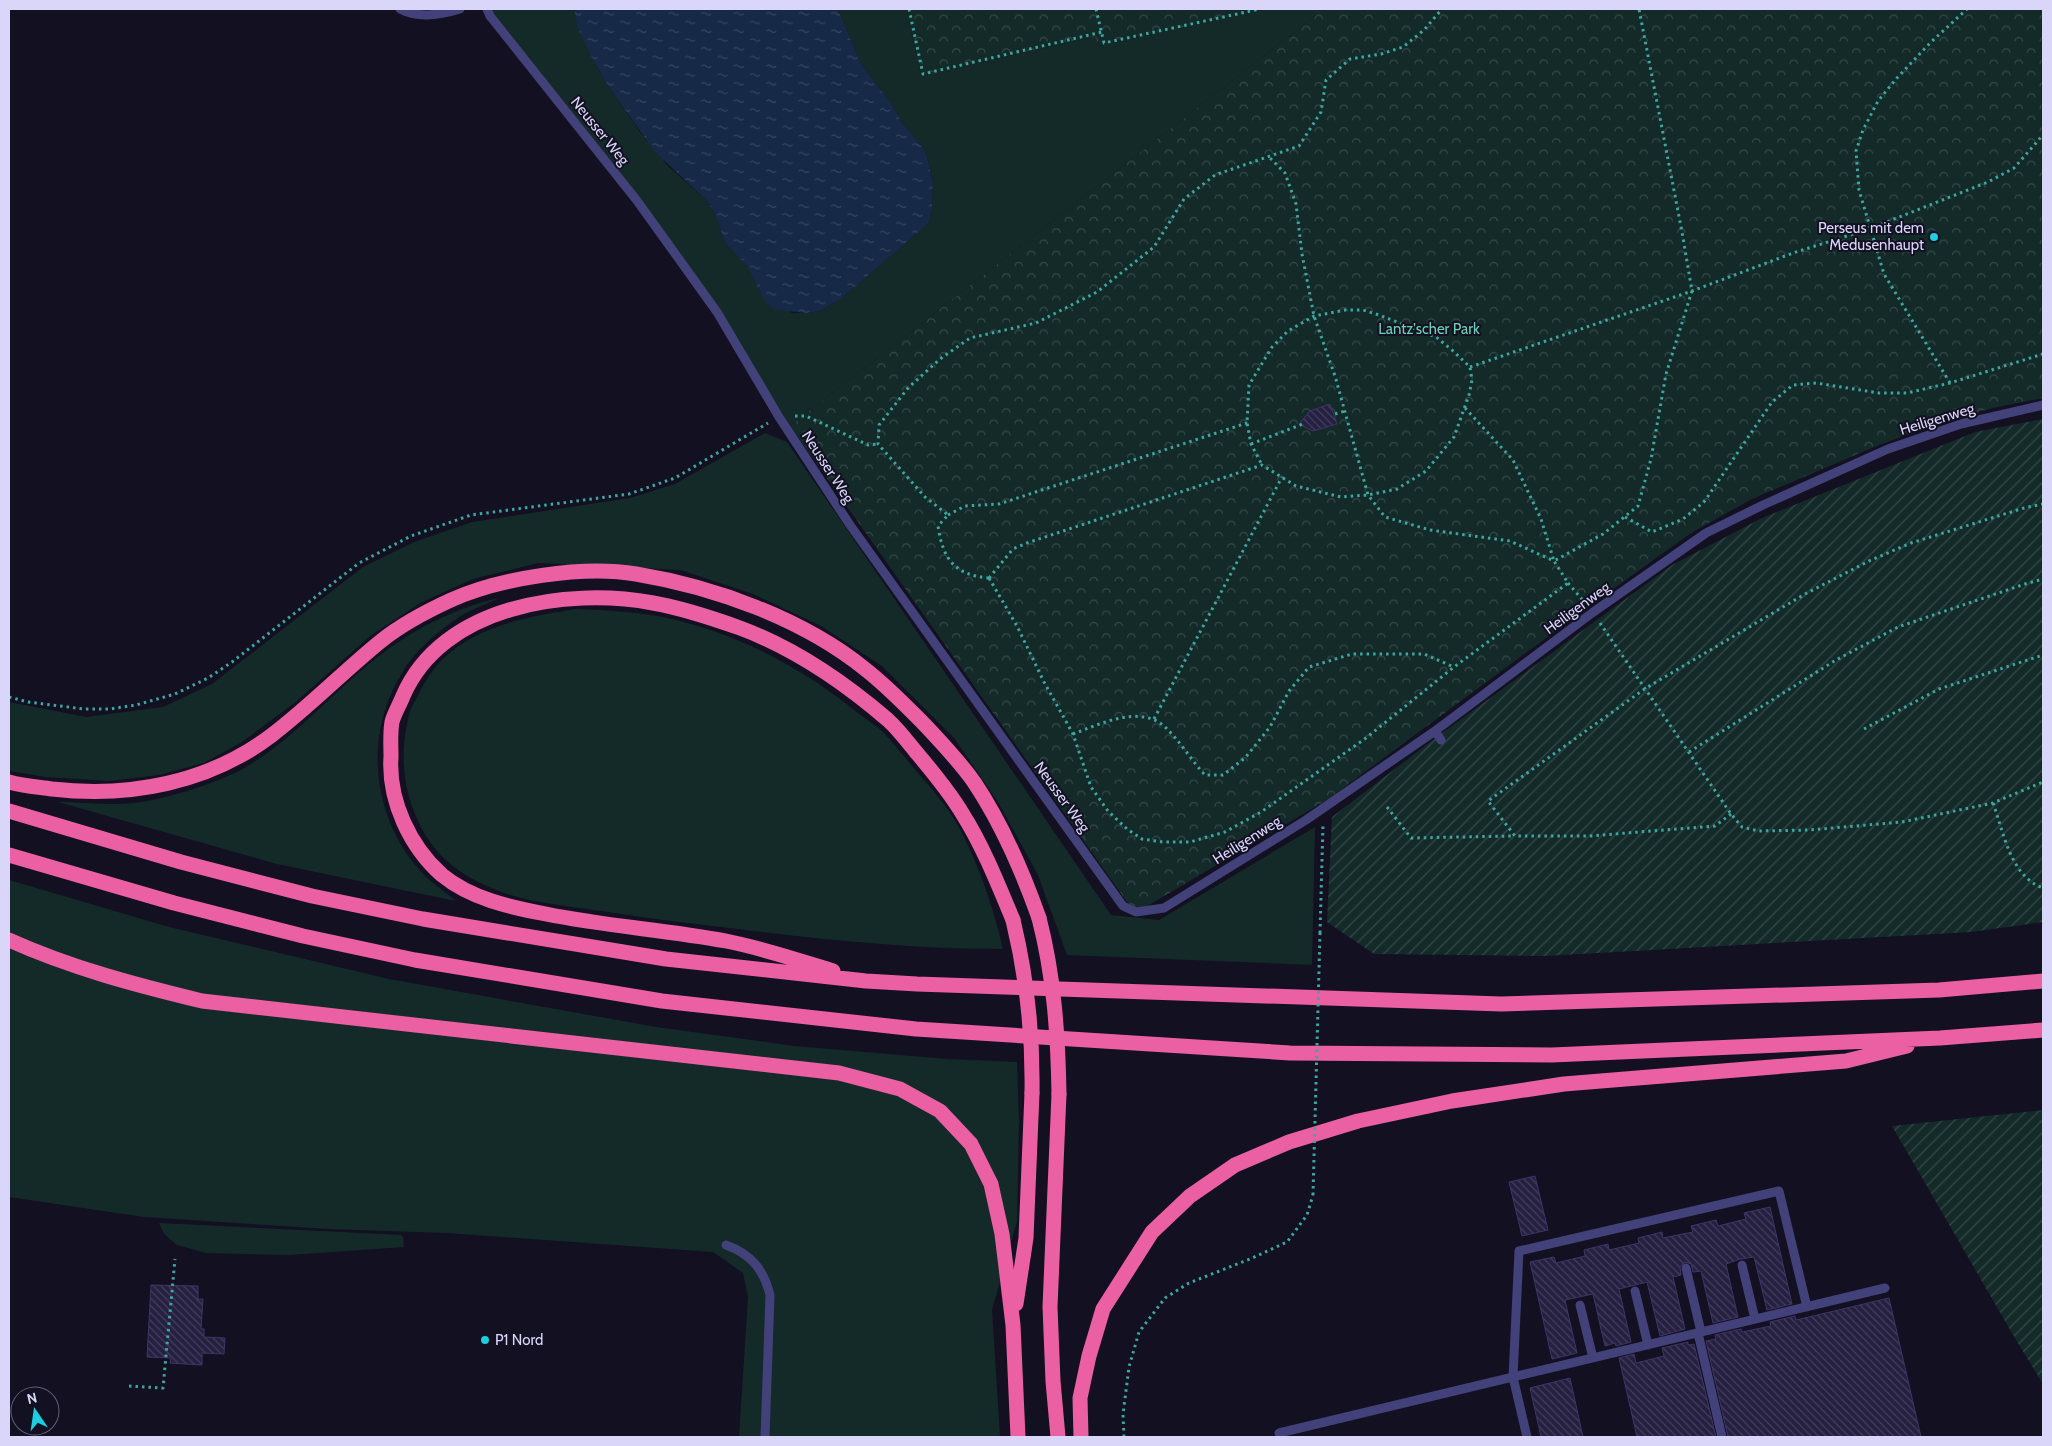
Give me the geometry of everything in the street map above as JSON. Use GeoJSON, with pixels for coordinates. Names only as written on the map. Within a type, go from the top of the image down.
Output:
{"type":"FeatureCollection","features":[{"type":"Feature","properties":{"kind":"highway"},"geometry":{"type":"LineString","coordinates":[[9,782],[74,792],[122,792],[163,786],[200,774],[230,761],[271,736],[383,640],[416,617],[455,598],[534,576],[587,572],[633,573],[683,584],[746,603],[814,635],[864,668],[905,704],[942,743],[973,781],[1020,865],[1039,918],[1048,954],[1056,1014],[1059,1094],[1050,1307],[1053,1381],[1058,1437]]}},
{"type":"Feature","properties":{"kind":"highway"},"geometry":{"type":"LineString","coordinates":[[866,981],[726,941],[587,923],[511,907],[479,897],[443,875],[419,848],[398,811],[390,770],[392,722],[407,687],[424,661],[452,638],[483,618],[518,607],[563,599],[614,598],[653,603],[688,611],[743,629],[796,654],[846,687],[891,723],[931,770],[962,813],[991,867],[1013,920],[1022,956],[1031,1016],[1032,1094],[1026,1238],[1013,1325]]}},
{"type":"Feature","properties":{"kind":"highway"},"geometry":{"type":"LineString","coordinates":[[9,811],[180,862],[312,896],[423,919],[666,959],[866,981],[1501,1004],[1939,990],[2043,981]]}},
{"type":"Feature","properties":{"kind":"highway"},"geometry":{"type":"LineString","coordinates":[[9,855],[174,903],[303,936],[414,960],[662,1001],[916,1029],[1290,1052],[1523,1055],[1940,1038],[2043,1030]]}},
{"type":"Feature","properties":{"kind":"highway"},"geometry":{"type":"LineString","coordinates":[[9,940],[43,956],[112,978],[202,1001],[839,1073],[900,1089],[940,1111],[971,1144],[991,1184],[1002,1234],[1013,1325],[1018,1437]]}},
{"type":"Feature","properties":{"kind":"highway"},"geometry":{"type":"LineString","coordinates":[[1081,1437],[1080,1398],[1088,1356],[1103,1309],[1152,1232],[1190,1196],[1235,1165],[1289,1142],[1358,1121],[1452,1101],[1564,1084],[1846,1061],[1940,1038]]}},
{"type":"Feature","properties":{"kind":"lane"},"geometry":{"type":"LineString","coordinates":[[400,9],[413,14],[438,15],[460,9]]}},
{"type":"Feature","properties":{"kind":"lane","name":"Neusser Weg"},"geometry":{"type":"LineString","coordinates":[[486,9],[638,202],[717,312],[779,417],[850,526],[1123,906],[1136,912],[1164,908]]}},
{"type":"Feature","properties":{"kind":"lane","name":"Heiligenweg"},"geometry":{"type":"LineString","coordinates":[[1164,908],[1323,808],[1434,732],[1592,613],[1706,533],[1762,505],[1888,449],[1960,424],[2043,405]]}},
{"type":"Feature","properties":{"kind":"lane"},"geometry":{"type":"LineString","coordinates":[[1434,732],[1441,740]]}},
{"type":"Feature","properties":{"kind":"lane"},"geometry":{"type":"LineString","coordinates":[[1527,1437],[1513,1377],[1519,1251],[1780,1191],[1807,1307]]}},
{"type":"Feature","properties":{"kind":"lane"},"geometry":{"type":"LineString","coordinates":[[726,1245],[739,1249],[759,1266],[766,1280],[770,1295],[766,1437]]}},
{"type":"Feature","properties":{"kind":"lane"},"geometry":{"type":"LineString","coordinates":[[1742,1266],[1755,1319]]}},
{"type":"Feature","properties":{"kind":"lane"},"geometry":{"type":"LineString","coordinates":[[1686,1268],[1722,1437]]}},
{"type":"Feature","properties":{"kind":"lane"},"geometry":{"type":"LineString","coordinates":[[1280,1437],[1279,1432],[1885,1288]]}},
{"type":"Feature","properties":{"kind":"lane"},"geometry":{"type":"LineString","coordinates":[[1635,1291],[1648,1345]]}},
{"type":"Feature","properties":{"kind":"lane"},"geometry":{"type":"LineString","coordinates":[[1580,1305],[1593,1358]]}},
{"type":"Feature","properties":{"kind":"path"},"geometry":{"type":"LineString","coordinates":[[909,9],[923,74],[1102,32]]}},
{"type":"Feature","properties":{"kind":"path"},"geometry":{"type":"LineString","coordinates":[[1096,9],[1104,43],[1260,9]]}},
{"type":"Feature","properties":{"kind":"path"},"geometry":{"type":"LineString","coordinates":[[948,515],[925,497],[878,444],[879,425],[908,388],[940,359],[970,338],[1036,323],[1097,292],[1154,247],[1184,199],[1215,175],[1299,146],[1321,112],[1326,80],[1350,59],[1381,54],[1403,47],[1424,30],[1442,9]]}},
{"type":"Feature","properties":{"kind":"path"},"geometry":{"type":"LineString","coordinates":[[1554,561],[1603,534],[1638,506],[1651,459],[1666,374],[1692,291],[1639,9]]}},
{"type":"Feature","properties":{"kind":"path"},"geometry":{"type":"LineString","coordinates":[[1950,383],[1884,274],[1869,229],[1859,190],[1856,151],[1862,130],[1878,101],[1930,43],[1967,9]]}},
{"type":"Feature","properties":{"kind":"path"},"geometry":{"type":"LineString","coordinates":[[1470,367],[1692,291],[1792,254],[1869,229],[1997,177],[2014,168],[2043,135]]}},
{"type":"Feature","properties":{"kind":"path"},"geometry":{"type":"LineString","coordinates":[[1269,157],[1285,173],[1296,204],[1302,254],[1314,316],[1345,411],[1368,495],[1384,517],[1430,530],[1510,541],[1554,561]]}},
{"type":"Feature","properties":{"kind":"path"},"geometry":{"type":"LineString","coordinates":[[1346,310],[1363,310],[1379,315],[1436,337],[1470,367],[1472,380],[1465,408],[1454,438],[1426,470],[1397,489],[1368,495],[1341,497],[1296,486],[1262,465],[1251,444],[1247,423],[1249,385],[1272,347],[1288,331],[1314,316],[1346,310]]}},
{"type":"Feature","properties":{"kind":"path"},"geometry":{"type":"LineString","coordinates":[[1624,517],[1652,532],[1684,519],[1704,502],[1772,402],[1793,385],[1816,382],[1879,393],[1907,393],[1950,383],[2043,354]]}},
{"type":"Feature","properties":{"kind":"path"},"geometry":{"type":"LineString","coordinates":[[1465,408],[1513,460],[1541,519],[1554,561],[1646,688],[1731,814],[1742,827],[1760,831],[1809,830],[1902,822],[1993,803],[2043,782]]}},
{"type":"Feature","properties":{"kind":"path"},"geometry":{"type":"LineString","coordinates":[[1335,414],[1345,411]]}},
{"type":"Feature","properties":{"kind":"path"},"geometry":{"type":"LineString","coordinates":[[9,697],[28,702],[84,709],[110,709],[136,705],[175,694],[208,678],[232,662],[359,563],[412,536],[471,515],[619,495],[638,490],[675,478],[779,417],[806,416],[868,445],[878,444]]}},
{"type":"Feature","properties":{"kind":"path"},"geometry":{"type":"LineString","coordinates":[[989,578],[973,576],[958,569],[948,558],[941,546],[938,526],[948,515],[965,506],[999,504],[1247,423]]}},
{"type":"Feature","properties":{"kind":"path"},"geometry":{"type":"LineString","coordinates":[[1251,444],[1303,424]]}},
{"type":"Feature","properties":{"kind":"path"},"geometry":{"type":"LineString","coordinates":[[989,578],[1009,553],[1027,542],[1262,465]]}},
{"type":"Feature","properties":{"kind":"path"},"geometry":{"type":"LineString","coordinates":[[1154,719],[1282,477]]}},
{"type":"Feature","properties":{"kind":"path"},"geometry":{"type":"LineString","coordinates":[[1515,836],[1488,801],[1646,688],[1805,594],[1869,561],[1911,543],[2024,508],[2043,504]]}},
{"type":"Feature","properties":{"kind":"path"},"geometry":{"type":"LineString","coordinates":[[989,578],[1017,626],[1044,682],[1073,734],[1091,787],[1108,811],[1127,830],[1142,839],[1163,842],[1190,842],[1225,832],[1261,812],[1366,738],[1454,667],[1568,582]]}},
{"type":"Feature","properties":{"kind":"path"},"geometry":{"type":"LineString","coordinates":[[1689,752],[1836,660],[1898,627],[2043,579]]}},
{"type":"Feature","properties":{"kind":"path"},"geometry":{"type":"LineString","coordinates":[[1073,734],[1106,721],[1135,716],[1154,719],[1165,728],[1204,775],[1223,775],[1245,758],[1270,727],[1289,691],[1309,667],[1352,654],[1424,654],[1454,667]]}},
{"type":"Feature","properties":{"kind":"path"},"geometry":{"type":"LineString","coordinates":[[1864,729],[1939,689],[2043,656]]}},
{"type":"Feature","properties":{"kind":"path"},"geometry":{"type":"LineString","coordinates":[[1993,803],[2016,868],[2034,885],[2043,888]]}},
{"type":"Feature","properties":{"kind":"path"},"geometry":{"type":"LineString","coordinates":[[1387,807],[1411,838],[1589,836],[1715,826],[1731,814]]}},
{"type":"Feature","properties":{"kind":"path"},"geometry":{"type":"LineString","coordinates":[[1124,1437],[1123,1414],[1129,1367],[1139,1332],[1165,1298],[1189,1283],[1250,1260],[1287,1242],[1307,1215],[1313,1195],[1323,808]]}},
{"type":"Feature","properties":{"kind":"path"},"geometry":{"type":"LineString","coordinates":[[128,1386],[163,1388],[174,1259]]}},
{"type":"Feature","properties":{"kind":"green space"},"geometry":{"type":"Polygon","coordinates":[[[492,9],[574,9],[586,47],[608,86],[640,132],[668,166],[707,201],[715,214],[725,243],[746,265],[761,293],[792,313],[807,313],[820,311],[842,298],[928,224],[932,210],[933,183],[924,149],[901,121],[891,103],[861,64],[838,9],[906,9],[921,75],[1096,37],[1098,46],[1266,9],[1324,9],[790,426],[718,311],[492,14],[492,9]]]}},
{"type":"Feature","properties":{"kind":"green space"},"geometry":{"type":"Polygon","coordinates":[[[906,9],[1266,9],[1098,46],[1095,37],[921,75],[906,9]]]}},
{"type":"Feature","properties":{"kind":"green space","name":"Lantz'scher Park"},"geometry":{"type":"Polygon","coordinates":[[[1324,9],[2043,9],[2043,398],[1993,408],[1937,424],[1879,445],[1752,499],[1691,533],[1327,800],[1149,905],[1135,909],[1127,902],[790,426],[1324,9]]]}},
{"type":"Feature","properties":{"kind":"green space"},"geometry":{"type":"Polygon","coordinates":[[[2043,419],[2043,922],[1971,932],[1545,956],[1374,954],[1327,922],[1332,817],[1430,742],[1672,565],[1762,518],[1975,432],[2043,419]]]}},
{"type":"Feature","properties":{"kind":"green space"},"geometry":{"type":"Polygon","coordinates":[[[765,433],[787,442],[1111,915],[1159,920],[1315,827],[1312,965],[1067,955],[1038,875],[998,802],[954,738],[882,666],[821,626],[753,594],[681,570],[538,563],[473,579],[422,602],[370,636],[297,701],[242,742],[204,763],[159,775],[109,781],[46,777],[9,771],[9,702],[86,717],[163,707],[212,684],[363,567],[414,542],[472,522],[630,498],[675,484],[765,433]]]}},
{"type":"Feature","properties":{"kind":"green space"},"geometry":{"type":"Polygon","coordinates":[[[499,598],[460,616],[420,649],[398,680],[387,704],[380,729],[379,781],[385,807],[394,831],[407,854],[424,875],[456,901],[277,864],[58,802],[125,804],[146,801],[194,789],[226,777],[251,764],[287,738],[369,664],[400,641],[440,618],[499,598]]]}},
{"type":"Feature","properties":{"kind":"green space"},"geometry":{"type":"Polygon","coordinates":[[[577,609],[663,617],[716,632],[766,653],[790,666],[836,696],[879,728],[938,796],[960,829],[974,858],[985,888],[1003,949],[909,946],[816,938],[552,904],[521,898],[494,889],[479,883],[450,864],[439,853],[420,826],[405,779],[404,746],[408,718],[412,707],[425,682],[437,665],[471,638],[488,630],[523,619],[577,609]]]}},
{"type":"Feature","properties":{"kind":"green space"},"geometry":{"type":"Polygon","coordinates":[[[9,880],[169,927],[389,979],[656,1027],[794,1046],[947,1059],[1017,1062],[1019,1121],[1017,1221],[992,1310],[1000,1437],[739,1437],[748,1297],[743,1273],[713,1252],[447,1233],[329,1229],[144,1217],[9,1197],[9,880]]]}},
{"type":"Feature","properties":{"kind":"green space"},"geometry":{"type":"Polygon","coordinates":[[[2043,1110],[2043,1384],[1892,1126],[2043,1110]]]}},
{"type":"Feature","properties":{"kind":"green space"},"geometry":{"type":"Polygon","coordinates":[[[159,1223],[401,1235],[404,1247],[289,1255],[206,1253],[177,1245],[164,1234],[159,1223]]]}},
{"type":"Feature","properties":{"kind":"water"},"geometry":{"type":"Polygon","coordinates":[[[574,9],[838,9],[861,64],[891,103],[901,121],[924,149],[927,156],[933,183],[932,210],[928,224],[842,298],[820,311],[807,313],[775,310],[766,303],[746,265],[725,243],[715,214],[707,201],[655,152],[608,86],[586,47],[578,28],[574,9]]]}},
{"type":"Feature","properties":{"kind":"building"},"geometry":{"type":"Polygon","coordinates":[[[1330,404],[1337,424],[1313,431],[1299,424],[1310,411],[1330,404]]]}},
{"type":"Feature","properties":{"kind":"building"},"geometry":{"type":"Polygon","coordinates":[[[1535,1176],[1548,1230],[1522,1236],[1509,1182],[1535,1176]]]}},
{"type":"Feature","properties":{"kind":"building"},"geometry":{"type":"Polygon","coordinates":[[[1770,1207],[1792,1304],[1767,1310],[1754,1257],[1740,1259],[1726,1264],[1738,1317],[1713,1323],[1701,1271],[1693,1272],[1691,1264],[1685,1262],[1680,1267],[1681,1275],[1673,1277],[1685,1329],[1660,1336],[1647,1282],[1619,1289],[1631,1342],[1616,1346],[1615,1343],[1605,1346],[1593,1294],[1565,1300],[1577,1353],[1552,1359],[1530,1262],[1554,1257],[1556,1263],[1585,1256],[1584,1250],[1608,1244],[1609,1250],[1639,1243],[1638,1238],[1662,1232],[1663,1238],[1693,1232],[1691,1226],[1716,1220],[1718,1226],[1746,1219],[1744,1213],[1770,1207]]]}},
{"type":"Feature","properties":{"kind":"building"},"geometry":{"type":"Polygon","coordinates":[[[151,1285],[198,1286],[198,1299],[203,1299],[201,1329],[204,1329],[204,1337],[225,1338],[224,1354],[202,1353],[202,1365],[170,1363],[171,1358],[147,1357],[151,1285]]]}},
{"type":"Feature","properties":{"kind":"building"},"geometry":{"type":"Polygon","coordinates":[[[1889,1298],[1921,1437],[1728,1437],[1706,1341],[1716,1339],[1715,1335],[1741,1329],[1742,1332],[1771,1326],[1770,1322],[1795,1316],[1796,1320],[1889,1298]]]}},
{"type":"Feature","properties":{"kind":"building"},"geometry":{"type":"Polygon","coordinates":[[[1688,1342],[1688,1345],[1694,1344],[1716,1437],[1637,1437],[1619,1358],[1634,1354],[1636,1363],[1664,1356],[1662,1348],[1688,1342]]]}},
{"type":"Feature","properties":{"kind":"building"},"geometry":{"type":"Polygon","coordinates":[[[1570,1378],[1583,1437],[1541,1437],[1530,1388],[1570,1378]]]}},
{"type":"Feature","properties":{"kind":"place","name":"Perseus mit dem Medusenhaupt"},"geometry":{"type":"Point","coordinates":[1934,237]}},
{"type":"Feature","properties":{"kind":"place","name":"P1 Nord"},"geometry":{"type":"Point","coordinates":[485,1340]}}]}
